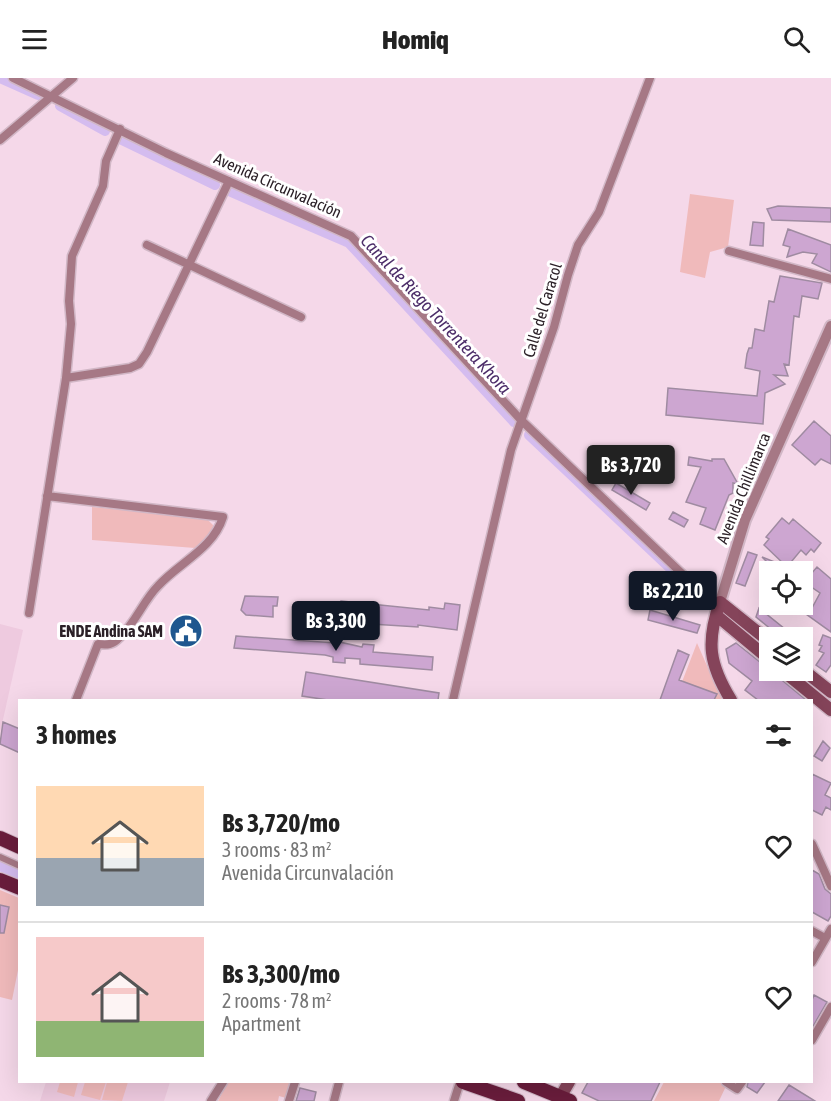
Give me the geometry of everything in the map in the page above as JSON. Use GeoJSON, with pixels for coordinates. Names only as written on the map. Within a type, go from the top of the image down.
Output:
{"type":"FeatureCollection","features":[{"type":"Feature","properties":{"kind":"main road","name":"Avenida Circunvalación"},"geometry":{"type":"LineString","coordinates":[[718,608],[759,635]]}},
{"type":"Feature","properties":{"kind":"main road","name":"Avenida Circunvalación"},"geometry":{"type":"LineString","coordinates":[[718,608],[759,649]]}},
{"type":"Feature","properties":{"kind":"main road","name":"Avenida Chillimarca"},"geometry":{"type":"LineString","coordinates":[[718,608],[710,636],[711,659],[731,699]]}},
{"type":"Feature","properties":{"kind":"main road"},"geometry":{"type":"LineString","coordinates":[[813,678],[831,692]]}},
{"type":"Feature","properties":{"kind":"main road"},"geometry":{"type":"LineString","coordinates":[[795,681],[831,710]]}},
{"type":"Feature","properties":{"kind":"main road"},"geometry":{"type":"LineString","coordinates":[[0,838],[18,846]]}},
{"type":"Feature","properties":{"kind":"main road"},"geometry":{"type":"LineString","coordinates":[[0,880],[18,887]]}},
{"type":"Feature","properties":{"kind":"main road"},"geometry":{"type":"LineString","coordinates":[[464,1083],[518,1101]]}},
{"type":"Feature","properties":{"kind":"main road"},"geometry":{"type":"LineString","coordinates":[[526,1083],[562,1100],[569,1083]]}},
{"type":"Feature","properties":{"kind":"street","name":"Avenida Circunvalación"},"geometry":{"type":"LineString","coordinates":[[13,78],[229,181],[351,236],[521,420],[718,608]]}},
{"type":"Feature","properties":{"kind":"street"},"geometry":{"type":"LineString","coordinates":[[0,140],[73,78]]}},
{"type":"Feature","properties":{"kind":"street","name":"Calle del Caracol"},"geometry":{"type":"LineString","coordinates":[[453,699],[508,462],[554,327],[567,275],[578,245],[599,212],[651,78]]}},
{"type":"Feature","properties":{"kind":"street"},"geometry":{"type":"LineString","coordinates":[[29,613],[66,378],[71,324],[69,301],[72,256],[103,186],[106,162],[120,129]]}},
{"type":"Feature","properties":{"kind":"street"},"geometry":{"type":"LineString","coordinates":[[66,378],[108,372],[139,364],[147,352],[229,181]]}},
{"type":"Feature","properties":{"kind":"street"},"geometry":{"type":"LineString","coordinates":[[147,245],[301,317]]}},
{"type":"Feature","properties":{"kind":"street"},"geometry":{"type":"LineString","coordinates":[[729,251],[831,279]]}},
{"type":"Feature","properties":{"kind":"street","name":"Avenida Chillimarca"},"geometry":{"type":"LineString","coordinates":[[718,608],[738,537],[831,326]]}},
{"type":"Feature","properties":{"kind":"street"},"geometry":{"type":"LineString","coordinates":[[47,496],[223,517],[218,532],[210,542],[158,586],[120,638],[110,645],[98,644],[76,699]]}},
{"type":"Feature","properties":{"kind":"street"},"geometry":{"type":"LineString","coordinates":[[813,846],[831,886]]}},
{"type":"Feature","properties":{"kind":"street"},"geometry":{"type":"LineString","coordinates":[[0,857],[18,865]]}},
{"type":"Feature","properties":{"kind":"street"},"geometry":{"type":"LineString","coordinates":[[813,960],[831,929]]}},
{"type":"Feature","properties":{"kind":"street"},"geometry":{"type":"LineString","coordinates":[[813,932],[825,938]]}},
{"type":"Feature","properties":{"kind":"street"},"geometry":{"type":"LineString","coordinates":[[813,1038],[831,1007]]}},
{"type":"Feature","properties":{"kind":"street"},"geometry":{"type":"LineString","coordinates":[[211,1101],[222,1083]]}},
{"type":"Feature","properties":{"kind":"street"},"geometry":{"type":"LineString","coordinates":[[290,1101],[295,1083]]}},
{"type":"Feature","properties":{"kind":"street"},"geometry":{"type":"LineString","coordinates":[[334,1101],[339,1083]]}},
{"type":"Feature","properties":{"kind":"street"},"geometry":{"type":"LineString","coordinates":[[457,1099],[461,1083]]}},
{"type":"Feature","properties":{"kind":"street"},"geometry":{"type":"LineString","coordinates":[[728,1083],[737,1089],[740,1083]]}},
{"type":"Feature","properties":{"kind":"shaded area"},"geometry":{"type":"Polygon","coordinates":[[[690,194],[734,200],[728,247],[710,252],[705,278],[680,272],[690,194]]]}},
{"type":"Feature","properties":{"kind":"shaded area"},"geometry":{"type":"Polygon","coordinates":[[[92,507],[206,518],[213,525],[213,529],[207,539],[195,548],[92,540],[92,507]]]}},
{"type":"Feature","properties":{"kind":"shaded area"},"geometry":{"type":"Polygon","coordinates":[[[0,624],[23,630],[0,733],[0,624]]]}},
{"type":"Feature","properties":{"kind":"shaded area"},"geometry":{"type":"Polygon","coordinates":[[[697,643],[722,699],[675,699],[697,643]]]}},
{"type":"Feature","properties":{"kind":"shaded area"},"geometry":{"type":"Polygon","coordinates":[[[0,890],[18,898],[18,970],[12,1000],[0,997],[0,890]]]}},
{"type":"Feature","properties":{"kind":"shaded area"},"geometry":{"type":"Polygon","coordinates":[[[46,1083],[170,1083],[164,1101],[40,1101],[46,1083]]]}},
{"type":"Feature","properties":{"kind":"shaded area"},"geometry":{"type":"Polygon","coordinates":[[[60,1083],[78,1083],[74,1097],[57,1092],[60,1083]]]}},
{"type":"Feature","properties":{"kind":"shaded area"},"geometry":{"type":"Polygon","coordinates":[[[85,1083],[106,1083],[100,1100],[81,1095],[85,1083]]]}},
{"type":"Feature","properties":{"kind":"shaded area"},"geometry":{"type":"Polygon","coordinates":[[[107,1083],[128,1083],[122,1101],[102,1100],[107,1083]]]}},
{"type":"Feature","properties":{"kind":"shaded area"},"geometry":{"type":"Polygon","coordinates":[[[227,1083],[290,1083],[286,1098],[279,1096],[278,1101],[218,1101],[227,1083]]]}},
{"type":"Feature","properties":{"kind":"shaded area"},"geometry":{"type":"Polygon","coordinates":[[[663,1083],[727,1084],[719,1101],[654,1101],[663,1083]]]}},
{"type":"Feature","properties":{"kind":"building"},"geometry":{"type":"Polygon","coordinates":[[[778,206],[831,208],[831,222],[772,220],[767,209],[778,206]]]}},
{"type":"Feature","properties":{"kind":"building"},"geometry":{"type":"Polygon","coordinates":[[[753,222],[764,223],[763,246],[750,245],[753,222]]]}},
{"type":"Feature","properties":{"kind":"building"},"geometry":{"type":"Polygon","coordinates":[[[788,229],[831,245],[831,272],[812,263],[817,254],[803,252],[787,257],[790,247],[783,245],[788,229]]]}},
{"type":"Feature","properties":{"kind":"building"},"geometry":{"type":"Polygon","coordinates":[[[780,276],[822,283],[818,299],[802,296],[799,317],[794,316],[789,365],[784,364],[788,376],[774,375],[785,384],[765,393],[763,424],[666,415],[668,388],[757,396],[760,371],[745,368],[747,354],[749,348],[752,348],[755,329],[764,331],[769,301],[774,302],[780,276]]]}},
{"type":"Feature","properties":{"kind":"building"},"geometry":{"type":"Polygon","coordinates":[[[814,421],[831,436],[831,464],[821,459],[815,465],[792,445],[814,421]]]}},
{"type":"Feature","properties":{"kind":"building"},"geometry":{"type":"Polygon","coordinates":[[[689,457],[712,461],[712,459],[724,459],[738,484],[733,483],[733,493],[729,495],[715,530],[700,524],[706,508],[686,502],[701,467],[688,465],[689,457]]]}},
{"type":"Feature","properties":{"kind":"building"},"geometry":{"type":"Polygon","coordinates":[[[616,483],[650,503],[646,510],[612,490],[616,483]]]}},
{"type":"Feature","properties":{"kind":"building"},"geometry":{"type":"Polygon","coordinates":[[[673,512],[688,520],[684,527],[669,519],[673,512]]]}},
{"type":"Feature","properties":{"kind":"building"},"geometry":{"type":"Polygon","coordinates":[[[782,518],[789,524],[793,519],[821,543],[814,552],[811,549],[806,555],[801,550],[792,561],[781,561],[764,545],[769,539],[766,537],[782,518]]]}},
{"type":"Feature","properties":{"kind":"building"},"geometry":{"type":"Polygon","coordinates":[[[748,552],[757,555],[745,586],[736,583],[748,552]]]}},
{"type":"Feature","properties":{"kind":"building"},"geometry":{"type":"Polygon","coordinates":[[[817,567],[831,579],[831,632],[807,615],[813,615],[813,606],[820,593],[813,588],[813,572],[817,567]]]}},
{"type":"Feature","properties":{"kind":"building"},"geometry":{"type":"Polygon","coordinates":[[[245,596],[278,597],[277,606],[273,606],[273,617],[246,615],[241,610],[245,596]]]}},
{"type":"Feature","properties":{"kind":"building"},"geometry":{"type":"Polygon","coordinates":[[[341,601],[429,610],[429,607],[444,609],[445,603],[460,605],[457,630],[418,625],[418,627],[340,622],[341,619],[334,618],[335,605],[341,606],[341,601]]]}},
{"type":"Feature","properties":{"kind":"building"},"geometry":{"type":"Polygon","coordinates":[[[759,608],[759,615],[768,615],[783,627],[768,627],[756,617],[759,608]]]}},
{"type":"Feature","properties":{"kind":"building"},"geometry":{"type":"Polygon","coordinates":[[[650,610],[700,625],[697,633],[648,620],[650,610]]]}},
{"type":"Feature","properties":{"kind":"building"},"geometry":{"type":"Polygon","coordinates":[[[823,635],[831,638],[831,665],[826,672],[816,665],[824,653],[819,651],[823,635]]]}},
{"type":"Feature","properties":{"kind":"building"},"geometry":{"type":"Polygon","coordinates":[[[236,636],[335,643],[335,641],[362,647],[363,644],[374,645],[373,652],[433,657],[432,670],[360,664],[360,659],[345,658],[345,663],[333,662],[333,657],[325,655],[234,648],[236,636]]]}},
{"type":"Feature","properties":{"kind":"building"},"geometry":{"type":"Polygon","coordinates":[[[736,643],[759,661],[759,681],[783,681],[805,699],[757,699],[745,690],[752,681],[729,663],[726,649],[736,643]]]}},
{"type":"Feature","properties":{"kind":"building"},"geometry":{"type":"Polygon","coordinates":[[[678,650],[689,655],[679,680],[717,694],[714,699],[660,699],[678,650]]]}},
{"type":"Feature","properties":{"kind":"building"},"geometry":{"type":"Polygon","coordinates":[[[306,672],[439,693],[438,699],[322,699],[302,696],[306,672]]]}},
{"type":"Feature","properties":{"kind":"building"},"geometry":{"type":"Polygon","coordinates":[[[3,722],[18,728],[18,752],[0,744],[3,722]]]}},
{"type":"Feature","properties":{"kind":"building"},"geometry":{"type":"Polygon","coordinates":[[[823,741],[830,748],[822,761],[814,756],[823,741]]]}},
{"type":"Feature","properties":{"kind":"building"},"geometry":{"type":"Polygon","coordinates":[[[813,774],[831,783],[825,795],[831,798],[831,810],[826,807],[822,815],[813,810],[813,774]]]}},
{"type":"Feature","properties":{"kind":"building"},"geometry":{"type":"Polygon","coordinates":[[[813,871],[819,874],[825,889],[831,894],[831,916],[828,921],[813,913],[813,871]]]}},
{"type":"Feature","properties":{"kind":"building"},"geometry":{"type":"Polygon","coordinates":[[[0,905],[9,907],[4,933],[0,933],[0,905]]]}},
{"type":"Feature","properties":{"kind":"building"},"geometry":{"type":"Polygon","coordinates":[[[814,995],[827,1002],[813,1026],[814,995]]]}},
{"type":"Feature","properties":{"kind":"building"},"geometry":{"type":"Polygon","coordinates":[[[587,1083],[660,1083],[651,1101],[599,1101],[582,1093],[587,1083]]]}},
{"type":"Feature","properties":{"kind":"building"},"geometry":{"type":"Polygon","coordinates":[[[748,1083],[764,1083],[757,1093],[747,1087],[748,1083]]]}},
{"type":"Feature","properties":{"kind":"building"},"geometry":{"type":"Polygon","coordinates":[[[789,1085],[815,1101],[778,1101],[789,1085]]]}},
{"type":"Feature","properties":{"kind":"building"},"geometry":{"type":"Polygon","coordinates":[[[300,1088],[316,1092],[314,1101],[296,1101],[300,1088]]]}},
{"type":"Feature","properties":{"kind":"waterway","name":"Canal de Riego Torrentera Khora"},"geometry":{"type":"LineString","coordinates":[[0,78],[38,95]]}},
{"type":"Feature","properties":{"kind":"waterway","name":"Canal de Riego Torrentera Khora"},"geometry":{"type":"LineString","coordinates":[[60,106],[105,131]]}},
{"type":"Feature","properties":{"kind":"waterway","name":"Canal de Riego Torrentera Khora"},"geometry":{"type":"LineString","coordinates":[[122,140],[215,185]]}},
{"type":"Feature","properties":{"kind":"waterway","name":"Canal de Riego Torrentera Khora"},"geometry":{"type":"LineString","coordinates":[[231,192],[349,243],[514,422]]}},
{"type":"Feature","properties":{"kind":"waterway","name":"Canal de Riego Torrentera Khora"},"geometry":{"type":"LineString","coordinates":[[529,435],[706,602]]}},
{"type":"Feature","properties":{"kind":"waterway","name":"Canal de Riego Torrentera Khora"},"geometry":{"type":"LineString","coordinates":[[0,866],[18,873]]}},
{"type":"Feature","properties":{"kind":"place","name":"ENDE Andina SAM"},"geometry":{"type":"Point","coordinates":[186,631]}}]}
